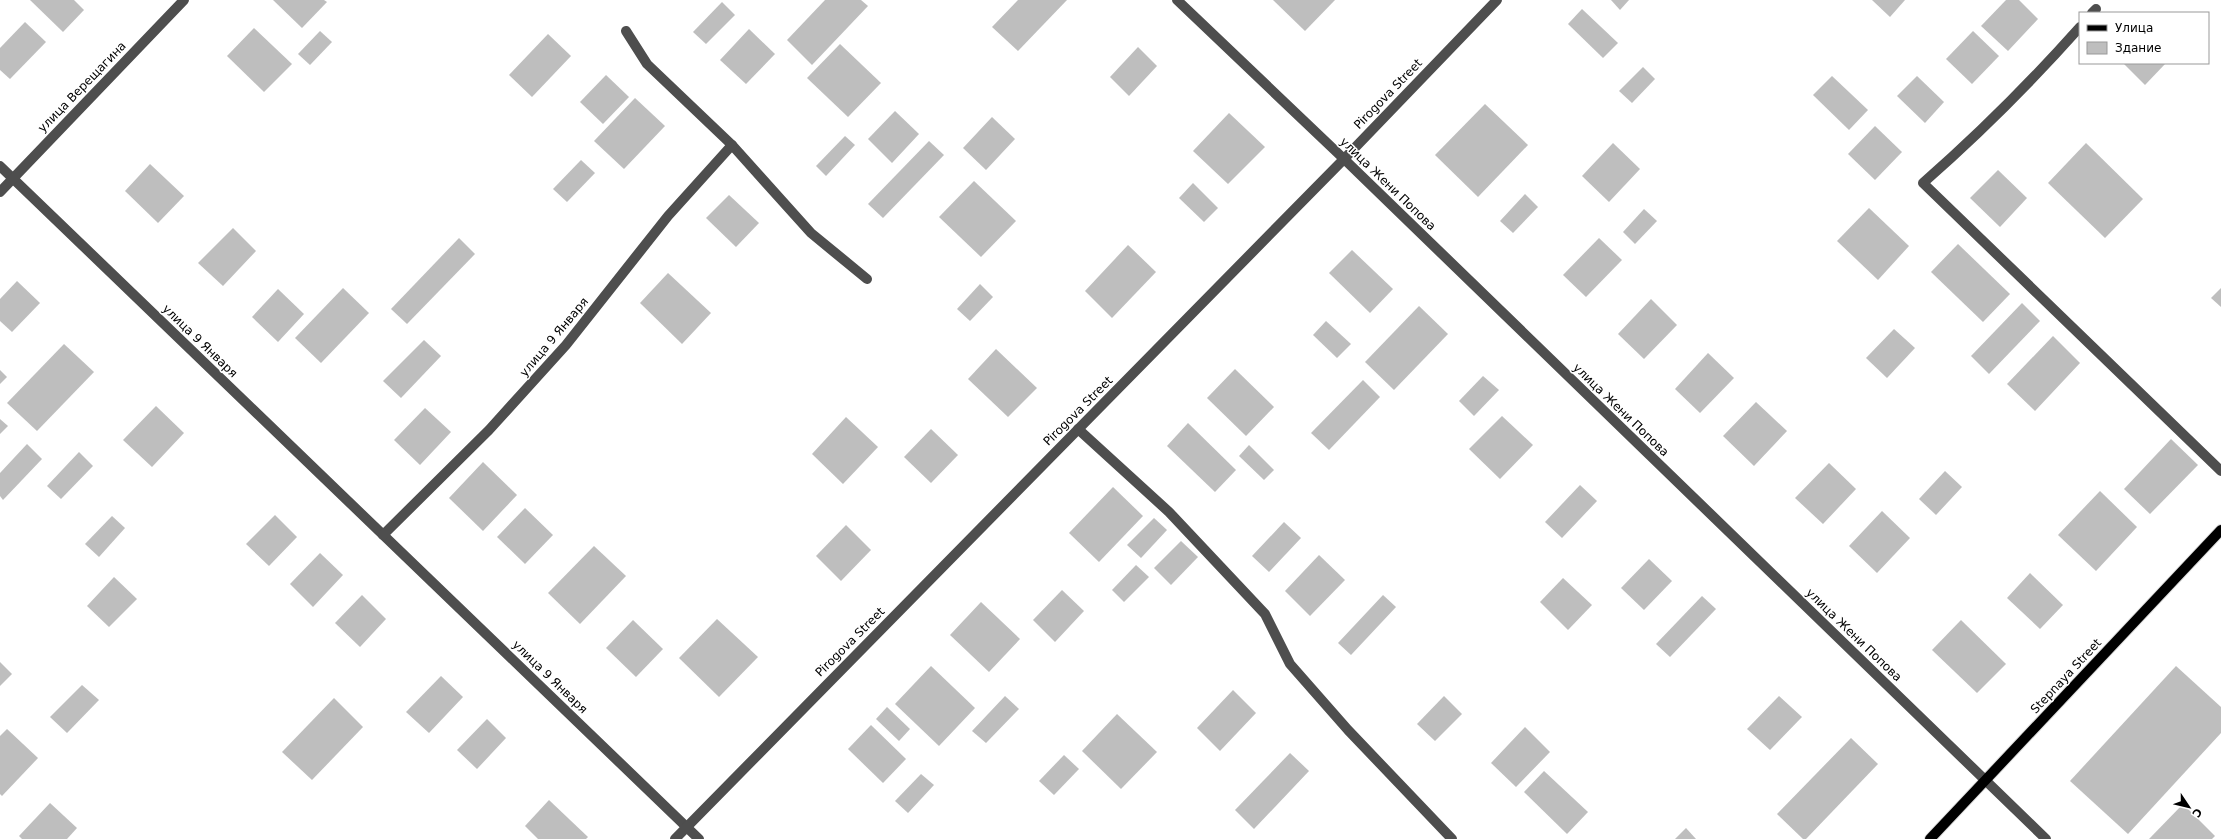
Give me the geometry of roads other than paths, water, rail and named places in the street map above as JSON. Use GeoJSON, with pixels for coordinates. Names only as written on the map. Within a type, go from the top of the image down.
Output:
{"type":"FeatureCollection","features":[{"type":"Feature","properties":{"kind":"main road","name":"Stepnaya Street"},"geometry":{"type":"LineString","coordinates":[[1930,839],[2221,530]]}},
{"type":"Feature","properties":{"kind":"street","name":"улица Верещагина"},"geometry":{"type":"LineString","coordinates":[[0,192],[184,0]]}},
{"type":"Feature","properties":{"kind":"street","name":"улица Жени Попова"},"geometry":{"type":"LineString","coordinates":[[1177,0],[1344,159],[2046,839]]}},
{"type":"Feature","properties":{"kind":"street","name":"Pirogova Street"},"geometry":{"type":"LineString","coordinates":[[675,839],[1344,159],[1497,0]]}},
{"type":"Feature","properties":{"kind":"street"},"geometry":{"type":"LineString","coordinates":[[2079,27],[2031,81],[1970,141],[1923,183],[2221,471]]}},
{"type":"Feature","properties":{"kind":"street"},"geometry":{"type":"LineString","coordinates":[[626,31],[647,64],[732,145],[811,233],[868,279]]}},
{"type":"Feature","properties":{"kind":"street","name":"улица 9 Января"},"geometry":{"type":"LineString","coordinates":[[383,535],[489,430],[566,345],[668,216],[732,145]]}},
{"type":"Feature","properties":{"kind":"street","name":"улица 9 Января"},"geometry":{"type":"LineString","coordinates":[[0,166],[699,839]]}},
{"type":"Feature","properties":{"kind":"street"},"geometry":{"type":"LineString","coordinates":[[1078,429],[1169,512],[1265,614],[1290,664],[1348,730],[1452,839]]}}]}
